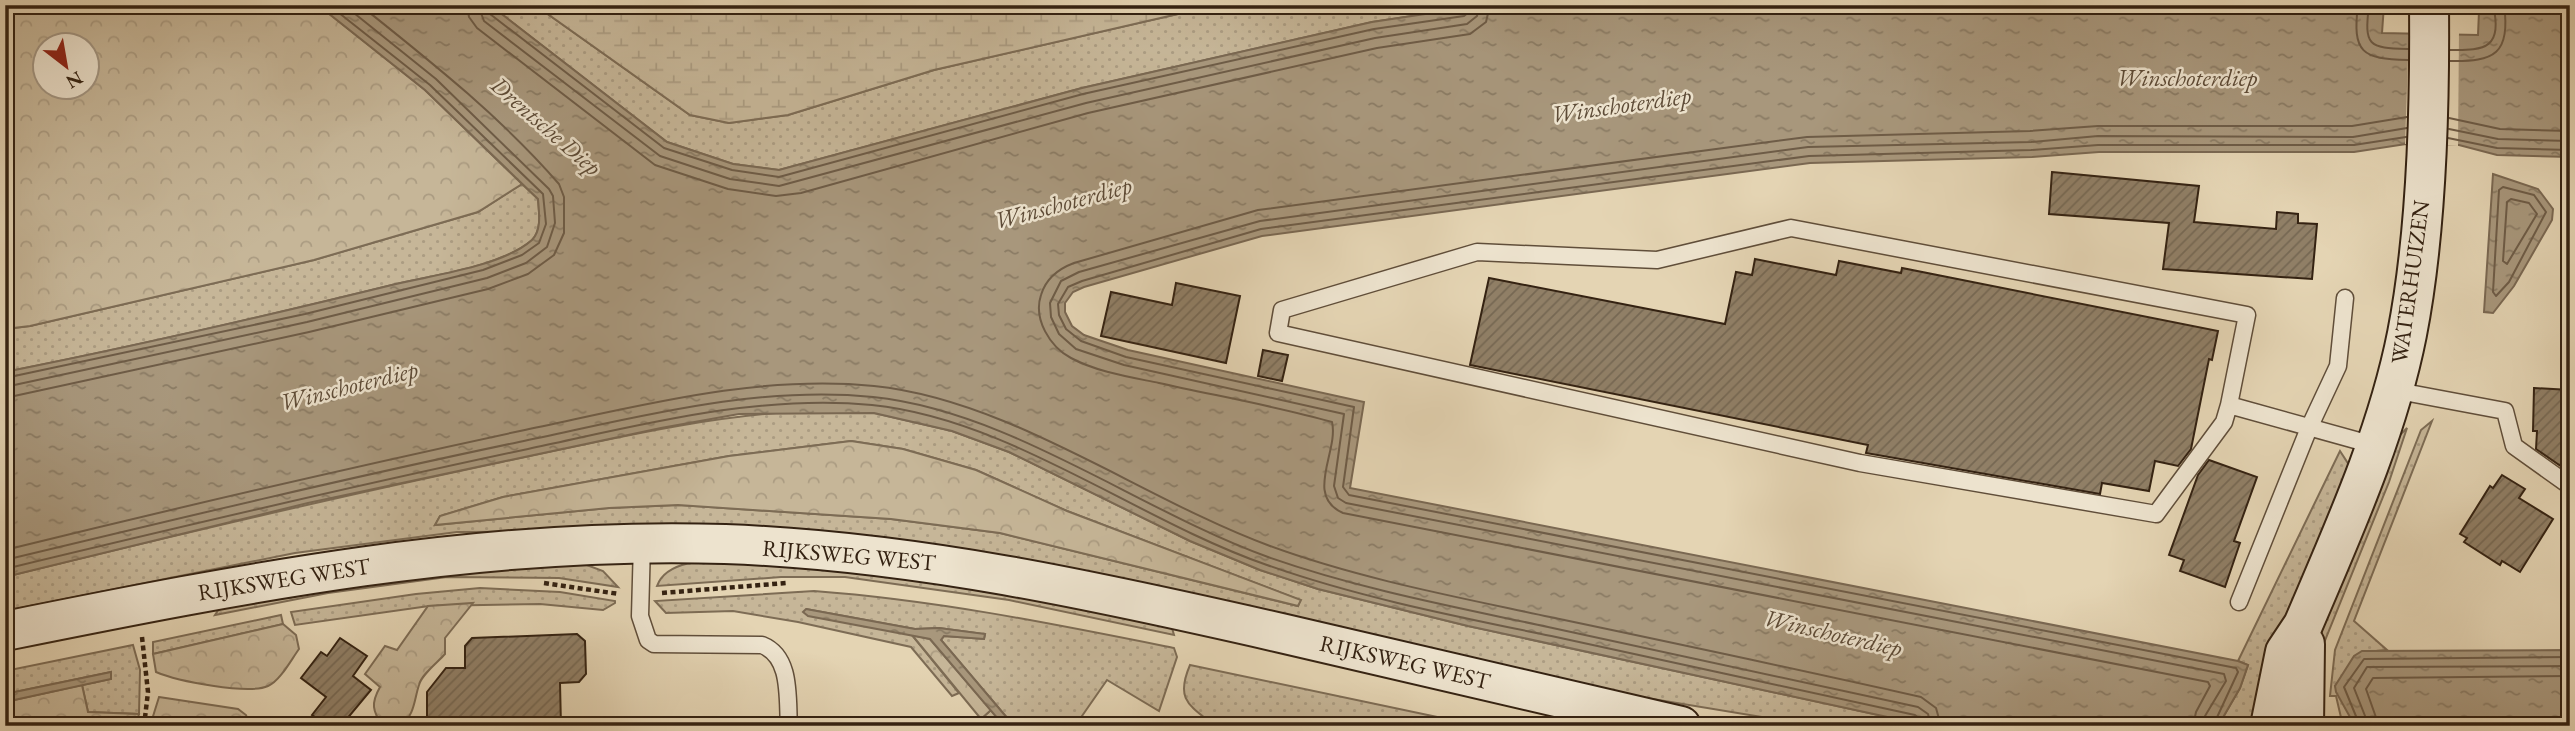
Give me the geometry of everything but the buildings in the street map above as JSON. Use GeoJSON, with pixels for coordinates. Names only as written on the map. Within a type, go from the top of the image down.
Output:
{"type":"FeatureCollection","features":[{"type":"Feature","properties":{"kind":"main road","name":"WATERHUIZEN"},"geometry":{"type":"LineString","coordinates":[[2270,726],[2285,652],[2303,625],[2376,446],[2407,333],[2416,271],[2425,145],[2429,17]]}},
{"type":"Feature","properties":{"kind":"main road","name":"RIJKSWEG WEST"},"geometry":{"type":"LineString","coordinates":[[5,631],[289,576],[533,547],[642,543],[810,550],[986,570],[1119,596],[1682,726]]}},
{"type":"Feature","properties":{"kind":"main road","name":"WATERHUIZEN"},"geometry":{"type":"LineString","coordinates":[[2303,625],[2306,653],[2304,726]]}},
{"type":"Feature","properties":{"kind":"lane"},"geometry":{"type":"LineString","coordinates":[[1791,228],[2247,315],[2230,405],[2224,422],[2156,514],[1860,463],[1278,333],[1282,310],[1476,252],[1657,260],[1791,228]]}},
{"type":"Feature","properties":{"kind":"lane"},"geometry":{"type":"LineString","coordinates":[[2239,603],[2309,428],[2338,366],[2345,298]]}},
{"type":"Feature","properties":{"kind":"lane"},"geometry":{"type":"LineString","coordinates":[[2393,390],[2505,411],[2514,446],[2570,486]]}},
{"type":"Feature","properties":{"kind":"lane"},"geometry":{"type":"LineString","coordinates":[[2230,405],[2376,446]]}},
{"type":"Feature","properties":{"kind":"lane"},"geometry":{"type":"LineString","coordinates":[[642,543],[641,626],[648,640],[654,643],[762,645],[772,649],[785,670],[789,726]]}},
{"type":"Feature","properties":{"kind":"path","name":"RIJKSWEG WEST"},"geometry":{"type":"LineString","coordinates":[[539,583],[641,594],[788,583]]}},
{"type":"Feature","properties":{"kind":"path"},"geometry":{"type":"LineString","coordinates":[[144,726],[148,692],[142,635],[155,633]]}},
{"type":"Feature","properties":{"kind":"green space"},"geometry":{"type":"Polygon","coordinates":[[[5,5],[318,5],[425,90],[522,184],[478,212],[314,260],[30,326],[5,329],[5,5]]]}},
{"type":"Feature","properties":{"kind":"green space"},"geometry":{"type":"Polygon","coordinates":[[[490,5],[535,5],[690,115],[729,123],[788,115],[934,70],[1217,5],[1485,5],[1372,22],[1082,88],[779,170],[733,164],[667,142],[490,5]]]}},
{"type":"Feature","properties":{"kind":"green space"},"geometry":{"type":"Polygon","coordinates":[[[535,5],[1217,5],[934,70],[788,115],[729,123],[690,115],[535,5]]]}},
{"type":"Feature","properties":{"kind":"green space"},"geometry":{"type":"Polygon","coordinates":[[[522,184],[538,199],[537,231],[532,240],[503,257],[467,268],[250,319],[5,372],[5,329],[30,326],[314,260],[478,212],[522,184]]]}},
{"type":"Feature","properties":{"kind":"green space"},"geometry":{"type":"Polygon","coordinates":[[[806,411],[874,413],[952,431],[1009,452],[1190,541],[1260,570],[1318,589],[1468,626],[1929,726],[1817,726],[1586,688],[948,549],[881,537],[790,531],[457,532],[295,553],[5,611],[5,577],[440,475],[653,430],[806,411]],[[851,441],[729,456],[503,497],[440,516],[435,525],[609,508],[678,505],[891,519],[1000,533],[1298,606],[1300,600],[1067,511],[976,470],[903,449],[851,441]]]}},
{"type":"Feature","properties":{"kind":"green space"},"geometry":{"type":"Polygon","coordinates":[[[2432,421],[2354,621],[2387,650],[2360,655],[2335,686],[2355,726],[2343,726],[2336,696],[2330,696],[2335,650],[2421,430],[2432,421]]]}},
{"type":"Feature","properties":{"kind":"green space"},"geometry":{"type":"Polygon","coordinates":[[[2407,428],[2389,482],[2324,643],[2318,692],[2324,726],[2317,726],[2315,653],[2326,612],[2396,439],[2407,428]]]}},
{"type":"Feature","properties":{"kind":"green space"},"geometry":{"type":"Polygon","coordinates":[[[851,441],[903,449],[976,470],[1067,511],[1301,600],[1298,606],[1000,533],[891,519],[678,505],[609,508],[435,525],[440,516],[503,497],[729,456],[851,441]]]}},
{"type":"Feature","properties":{"kind":"green space"},"geometry":{"type":"Polygon","coordinates":[[[2340,451],[2349,465],[2259,726],[2218,726],[2240,688],[2248,665],[2238,661],[2340,451]]]}},
{"type":"Feature","properties":{"kind":"green space"},"geometry":{"type":"Polygon","coordinates":[[[744,560],[961,581],[1172,628],[1174,635],[1009,600],[845,577],[781,577],[657,586],[663,576],[683,565],[744,560]]]}},
{"type":"Feature","properties":{"kind":"green space"},"geometry":{"type":"Polygon","coordinates":[[[584,564],[603,571],[618,587],[559,578],[447,577],[328,593],[215,615],[223,603],[415,571],[584,564]]]}},
{"type":"Feature","properties":{"kind":"green space"},"geometry":{"type":"Polygon","coordinates":[[[480,588],[560,592],[615,603],[603,610],[540,604],[429,606],[295,625],[291,612],[416,594],[480,588]]]}},
{"type":"Feature","properties":{"kind":"green space"},"geometry":{"type":"Polygon","coordinates":[[[814,591],[905,600],[1040,622],[1174,648],[1177,657],[1159,711],[1107,680],[1075,726],[1014,726],[941,640],[944,636],[984,639],[985,634],[939,628],[915,629],[806,609],[912,635],[959,693],[952,696],[911,647],[798,622],[733,611],[666,613],[655,601],[814,591]]]}},
{"type":"Feature","properties":{"kind":"green space"},"geometry":{"type":"Polygon","coordinates":[[[473,603],[445,638],[445,654],[420,681],[412,712],[406,721],[401,726],[383,726],[374,707],[380,687],[365,674],[385,646],[397,650],[428,606],[473,603]]]}},
{"type":"Feature","properties":{"kind":"green space"},"geometry":{"type":"Polygon","coordinates":[[[281,615],[283,624],[153,654],[153,642],[281,615]]]}},
{"type":"Feature","properties":{"kind":"green space"},"geometry":{"type":"Polygon","coordinates":[[[283,624],[296,635],[299,649],[281,675],[268,686],[229,688],[195,683],[156,672],[153,654],[283,624]]]}},
{"type":"Feature","properties":{"kind":"green space"},"geometry":{"type":"Polygon","coordinates":[[[912,635],[930,639],[991,710],[981,719],[912,635]]]}},
{"type":"Feature","properties":{"kind":"green space"},"geometry":{"type":"Polygon","coordinates":[[[133,645],[140,670],[139,714],[88,712],[82,685],[111,679],[111,672],[5,694],[5,671],[133,645]]]}},
{"type":"Feature","properties":{"kind":"green space"},"geometry":{"type":"Polygon","coordinates":[[[1190,665],[1480,726],[1215,726],[1192,707],[1184,694],[1190,665]]]}},
{"type":"Feature","properties":{"kind":"green space"},"geometry":{"type":"Polygon","coordinates":[[[82,685],[88,712],[139,714],[136,726],[5,726],[5,702],[82,685]]]}},
{"type":"Feature","properties":{"kind":"green space"},"geometry":{"type":"Polygon","coordinates":[[[159,697],[238,709],[246,715],[250,726],[150,726],[159,697]]]}},
{"type":"Feature","properties":{"kind":"green space"},"geometry":{"type":"Polygon","coordinates":[[[991,710],[1004,726],[981,726],[981,719],[991,710]]]}},
{"type":"Feature","properties":{"kind":"water"},"geometry":{"type":"Polygon","coordinates":[[[318,5],[490,5],[667,142],[733,164],[779,170],[1082,88],[1372,22],[1485,5],[2384,5],[2382,33],[2478,35],[2479,11],[2474,10],[2474,5],[2570,5],[2570,157],[2497,155],[2459,145],[2406,144],[2354,152],[2099,152],[2032,157],[1810,163],[1262,236],[1084,287],[1073,292],[1065,303],[1065,312],[1072,326],[1084,335],[1128,350],[1364,402],[1350,488],[2238,661],[2248,665],[2240,688],[2218,726],[1929,726],[1468,626],[1318,589],[1260,570],[1190,541],[1009,452],[952,431],[874,413],[739,414],[661,428],[308,503],[5,577],[5,372],[467,268],[504,257],[535,236],[539,221],[538,199],[425,90],[318,5]]]}},
{"type":"Feature","properties":{"kind":"water"},"geometry":{"type":"Polygon","coordinates":[[[2493,174],[2538,189],[2553,209],[2552,220],[2514,286],[2493,313],[2484,312],[2493,174]]]}},
{"type":"Feature","properties":{"kind":"water"},"geometry":{"type":"Polygon","coordinates":[[[806,609],[915,629],[939,628],[985,634],[984,639],[944,636],[941,640],[1014,726],[1004,726],[930,639],[808,616],[803,612],[806,609]]]}},
{"type":"Feature","properties":{"kind":"water"},"geometry":{"type":"Polygon","coordinates":[[[2570,650],[2570,726],[2355,726],[2335,686],[2354,656],[2362,651],[2570,650]]]}},
{"type":"Feature","properties":{"kind":"water"},"geometry":{"type":"Polygon","coordinates":[[[111,672],[111,679],[5,702],[5,694],[111,672]]]}},
{"type":"Feature","properties":{"kind":"pier"},"geometry":{"type":"Polygon","coordinates":[[[2409,30],[2459,31],[2458,146],[2405,144],[2409,30]]]}},
{"type":"Feature","properties":{"kind":"water label","name":"Winschoterdiep"},"geometry":{"type":"Point","coordinates":[2187,78]}},
{"type":"Feature","properties":{"kind":"water label","name":"Winschoterdiep"},"geometry":{"type":"Point","coordinates":[1621,105]}},
{"type":"Feature","properties":{"kind":"water label","name":"Drentsche Diep"},"geometry":{"type":"Point","coordinates":[546,126]}},
{"type":"Feature","properties":{"kind":"water label","name":"Winschoterdiep"},"geometry":{"type":"Point","coordinates":[1063,203]}},
{"type":"Feature","properties":{"kind":"water label","name":"Winschoterdiep"},"geometry":{"type":"Point","coordinates":[349,386]}},
{"type":"Feature","properties":{"kind":"water label","name":"Winschoterdiep"},"geometry":{"type":"Point","coordinates":[1833,633]}}]}
